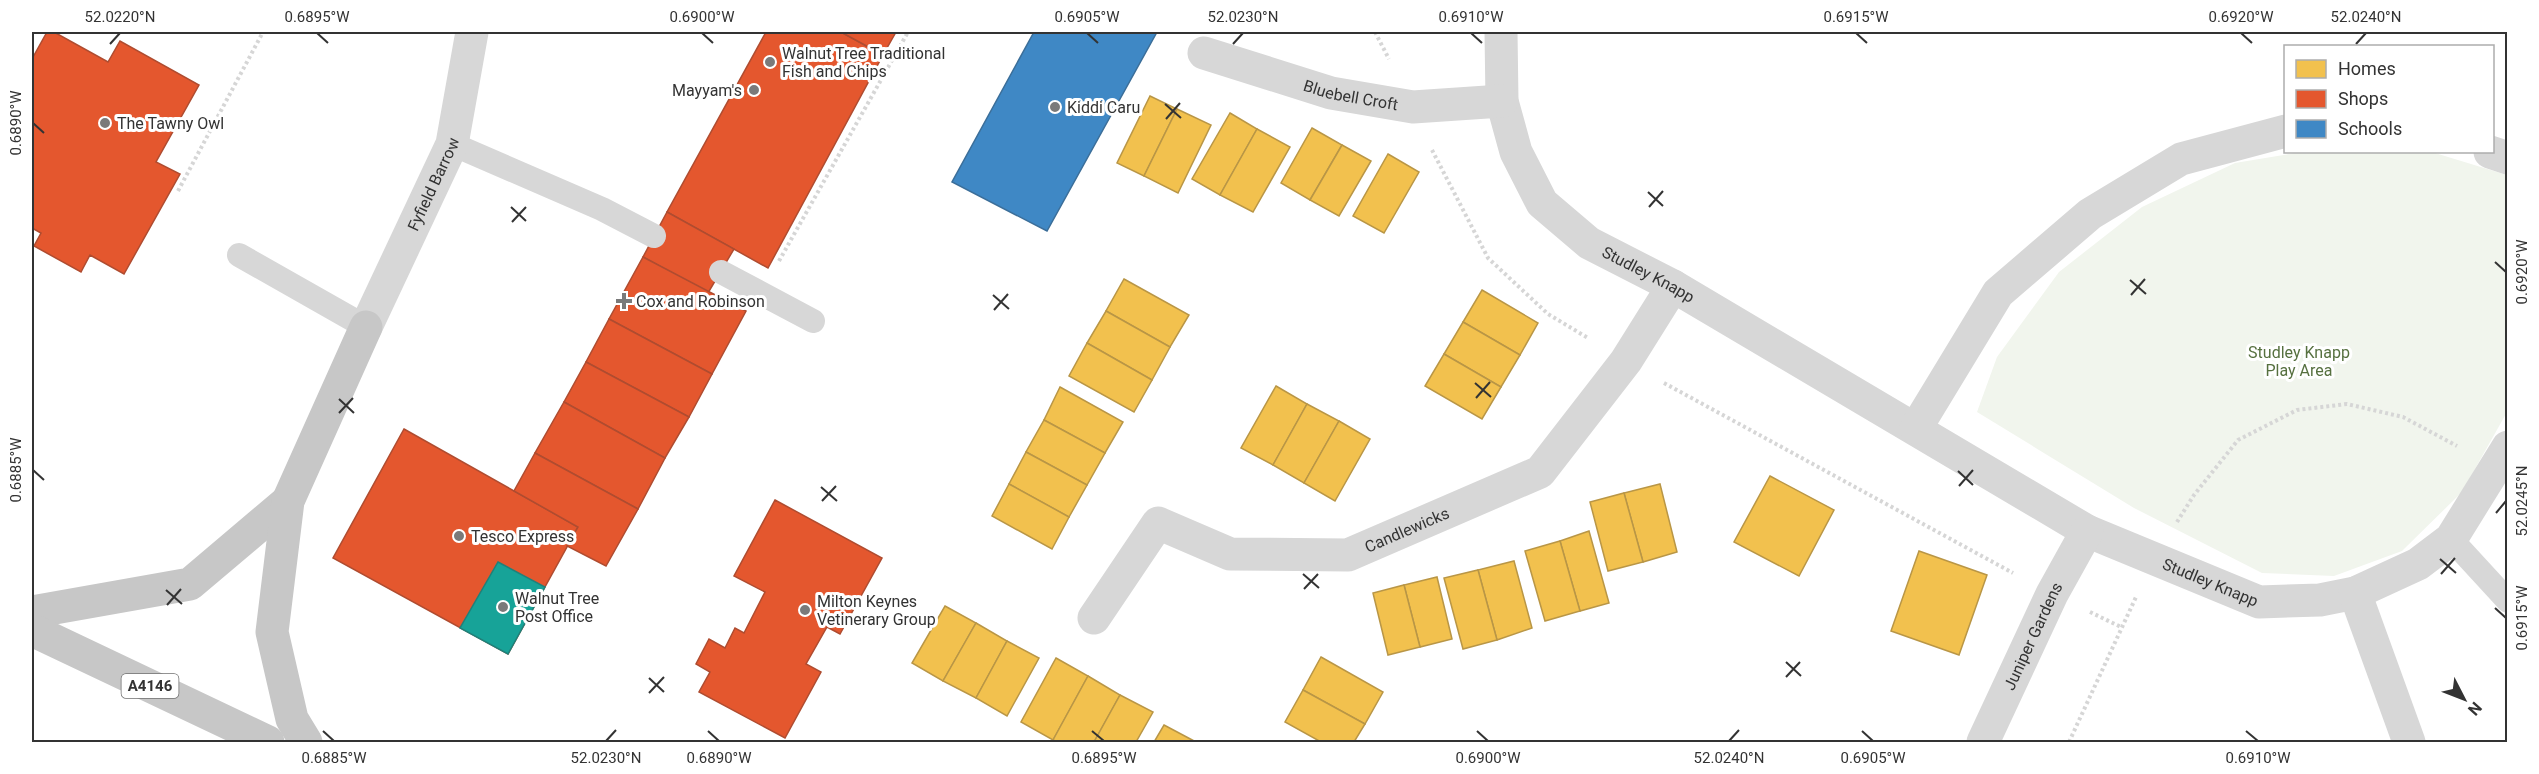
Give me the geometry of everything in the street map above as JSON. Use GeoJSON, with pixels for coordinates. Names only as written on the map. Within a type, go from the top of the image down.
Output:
{"type":"FeatureCollection","features":[{"type":"Feature","properties":{"kind":"highway"},"geometry":{"type":"LineString","coordinates":[[306,742],[292,719],[272,632],[288,501],[366,327]]}},
{"type":"Feature","properties":{"kind":"highway"},"geometry":{"type":"LineString","coordinates":[[32,612],[190,584],[288,501]]}},
{"type":"Feature","properties":{"kind":"highway","name":"A4146"},"geometry":{"type":"LineString","coordinates":[[32,630],[268,742]]}},
{"type":"Feature","properties":{"kind":"street","name":"Fyfield Barrow"},"geometry":{"type":"LineString","coordinates":[[366,327],[452,144],[472,32]]}},
{"type":"Feature","properties":{"kind":"street","name":"Studley Knapp"},"geometry":{"type":"LineString","coordinates":[[1502,32],[1502,101],[1516,152],[1542,203],[1589,243],[1673,286],[1916,428],[2086,531],[2154,560],[2259,602],[2320,600],[2355,593],[2418,564],[2451,539],[2502,457]]}},
{"type":"Feature","properties":{"kind":"street","name":"Bluebell Croft"},"geometry":{"type":"LineString","coordinates":[[1204,52],[1331,93],[1413,106],[1502,101]]}},
{"type":"Feature","properties":{"kind":"street"},"geometry":{"type":"LineString","coordinates":[[1916,428],[1998,293],[2090,214],[2181,159],[2284,132]]}},
{"type":"Feature","properties":{"kind":"street"},"geometry":{"type":"LineString","coordinates":[[2493,153],[2508,158]]}},
{"type":"Feature","properties":{"kind":"street","name":"Candlewicks"},"geometry":{"type":"LineString","coordinates":[[1094,618],[1158,523],[1230,554],[1348,555],[1540,472],[1626,361],[1673,286]]}},
{"type":"Feature","properties":{"kind":"street","name":"Juniper Gardens"},"geometry":{"type":"LineString","coordinates":[[1983,742],[2052,594],[2086,531]]}},
{"type":"Feature","properties":{"kind":"street"},"geometry":{"type":"LineString","coordinates":[[2355,593],[2409,742]]}},
{"type":"Feature","properties":{"kind":"lane"},"geometry":{"type":"LineString","coordinates":[[452,144],[602,209],[654,236]]}},
{"type":"Feature","properties":{"kind":"lane"},"geometry":{"type":"LineString","coordinates":[[239,255],[366,327]]}},
{"type":"Feature","properties":{"kind":"lane"},"geometry":{"type":"LineString","coordinates":[[721,272],[813,321]]}},
{"type":"Feature","properties":{"kind":"lane"},"geometry":{"type":"LineString","coordinates":[[2451,539],[2508,601]]}},
{"type":"Feature","properties":{"kind":"path"},"geometry":{"type":"LineString","coordinates":[[178,191],[263,32]]}},
{"type":"Feature","properties":{"kind":"path"},"geometry":{"type":"LineString","coordinates":[[776,268],[908,32]]}},
{"type":"Feature","properties":{"kind":"path"},"geometry":{"type":"LineString","coordinates":[[1375,32],[1413,106],[1443,173],[1488,258],[1548,314],[1626,361],[2052,594],[2121,627]]}},
{"type":"Feature","properties":{"kind":"path"},"geometry":{"type":"LineString","coordinates":[[2069,742],[2154,560],[2194,495],[2238,440],[2297,410],[2347,404],[2403,417],[2502,457]]}},
{"type":"Feature","properties":{"kind":"green space","name":"Studley Knapp Play Area"},"geometry":{"type":"Polygon","coordinates":[[[2295,153],[2435,153],[2507,175],[2507,412],[2462,492],[2402,551],[2334,576],[2262,573],[2134,508],[1977,412],[1997,357],[2059,272],[2142,207],[2235,163],[2295,153]]]}},
{"type":"Feature","properties":{"kind":"building: Homes"},"geometry":{"type":"Polygon","coordinates":[[[1150,96],[1177,109],[1144,176],[1117,163],[1150,96]]]}},
{"type":"Feature","properties":{"kind":"building: Homes"},"geometry":{"type":"Polygon","coordinates":[[[1177,109],[1211,125],[1178,193],[1144,176],[1177,109]]]}},
{"type":"Feature","properties":{"kind":"building: Homes"},"geometry":{"type":"Polygon","coordinates":[[[1230,113],[1257,129],[1220,195],[1192,179],[1230,113]]]}},
{"type":"Feature","properties":{"kind":"building: Homes"},"geometry":{"type":"Polygon","coordinates":[[[1312,128],[1342,145],[1310,200],[1281,183],[1312,128]]]}},
{"type":"Feature","properties":{"kind":"building: Homes"},"geometry":{"type":"Polygon","coordinates":[[[1257,129],[1290,147],[1253,212],[1220,195],[1257,129]]]}},
{"type":"Feature","properties":{"kind":"building: Homes"},"geometry":{"type":"Polygon","coordinates":[[[1342,145],[1371,161],[1339,216],[1310,200],[1342,145]]]}},
{"type":"Feature","properties":{"kind":"building: Homes"},"geometry":{"type":"Polygon","coordinates":[[[1388,154],[1419,172],[1384,233],[1353,216],[1388,154]]]}},
{"type":"Feature","properties":{"kind":"building: Homes"},"geometry":{"type":"Polygon","coordinates":[[[1124,279],[1189,315],[1170,347],[1106,311],[1124,279]]]}},
{"type":"Feature","properties":{"kind":"building: Homes"},"geometry":{"type":"Polygon","coordinates":[[[1482,290],[1538,323],[1520,355],[1463,322],[1482,290]]]}},
{"type":"Feature","properties":{"kind":"building: Homes"},"geometry":{"type":"Polygon","coordinates":[[[1106,311],[1170,347],[1152,380],[1087,343],[1106,311]]]}},
{"type":"Feature","properties":{"kind":"building: Homes"},"geometry":{"type":"Polygon","coordinates":[[[1463,322],[1520,355],[1501,387],[1444,354],[1463,322]]]}},
{"type":"Feature","properties":{"kind":"building: Homes"},"geometry":{"type":"Polygon","coordinates":[[[1087,343],[1152,380],[1134,412],[1069,376],[1087,343]]]}},
{"type":"Feature","properties":{"kind":"building: Homes"},"geometry":{"type":"Polygon","coordinates":[[[1444,354],[1501,387],[1482,419],[1425,386],[1444,354]]]}},
{"type":"Feature","properties":{"kind":"building: Homes"},"geometry":{"type":"Polygon","coordinates":[[[1276,386],[1307,404],[1273,465],[1241,448],[1276,386]]]}},
{"type":"Feature","properties":{"kind":"building: Homes"},"geometry":{"type":"Polygon","coordinates":[[[1060,387],[1123,422],[1105,453],[1044,420],[1060,387]]]}},
{"type":"Feature","properties":{"kind":"building: Homes"},"geometry":{"type":"Polygon","coordinates":[[[1307,404],[1339,421],[1304,483],[1273,465],[1307,404]]]}},
{"type":"Feature","properties":{"kind":"building: Homes"},"geometry":{"type":"Polygon","coordinates":[[[1044,420],[1105,453],[1087,485],[1026,452],[1044,420]]]}},
{"type":"Feature","properties":{"kind":"building: Homes"},"geometry":{"type":"Polygon","coordinates":[[[1339,421],[1370,439],[1335,501],[1304,483],[1339,421]]]}},
{"type":"Feature","properties":{"kind":"building: Homes"},"geometry":{"type":"Polygon","coordinates":[[[1026,452],[1087,485],[1069,517],[1009,484],[1026,452]]]}},
{"type":"Feature","properties":{"kind":"building: Homes"},"geometry":{"type":"Polygon","coordinates":[[[1770,476],[1834,510],[1799,576],[1734,542],[1770,476]]]}},
{"type":"Feature","properties":{"kind":"building: Homes"},"geometry":{"type":"Polygon","coordinates":[[[1009,484],[1069,517],[1052,549],[992,516],[1009,484]]]}},
{"type":"Feature","properties":{"kind":"building: Homes"},"geometry":{"type":"Polygon","coordinates":[[[1660,484],[1677,552],[1643,562],[1624,493],[1660,484]]]}},
{"type":"Feature","properties":{"kind":"building: Homes"},"geometry":{"type":"Polygon","coordinates":[[[1624,493],[1643,562],[1608,571],[1590,502],[1624,493]]]}},
{"type":"Feature","properties":{"kind":"building: Homes"},"geometry":{"type":"Polygon","coordinates":[[[1589,531],[1609,603],[1580,611],[1560,541],[1589,531]]]}},
{"type":"Feature","properties":{"kind":"building: Homes"},"geometry":{"type":"Polygon","coordinates":[[[1560,541],[1580,611],[1545,621],[1525,551],[1560,541]]]}},
{"type":"Feature","properties":{"kind":"building: Homes"},"geometry":{"type":"Polygon","coordinates":[[[1919,551],[1987,575],[1959,655],[1891,631],[1919,551]]]}},
{"type":"Feature","properties":{"kind":"building: Homes"},"geometry":{"type":"Polygon","coordinates":[[[1514,561],[1532,628],[1497,640],[1478,570],[1514,561]]]}},
{"type":"Feature","properties":{"kind":"building: Homes"},"geometry":{"type":"Polygon","coordinates":[[[1478,570],[1497,640],[1463,649],[1444,578],[1478,570]]]}},
{"type":"Feature","properties":{"kind":"building: Homes"},"geometry":{"type":"Polygon","coordinates":[[[1437,577],[1452,639],[1420,647],[1404,585],[1437,577]]]}},
{"type":"Feature","properties":{"kind":"building: Homes"},"geometry":{"type":"Polygon","coordinates":[[[1404,585],[1420,647],[1388,655],[1373,593],[1404,585]]]}},
{"type":"Feature","properties":{"kind":"building: Homes"},"geometry":{"type":"Polygon","coordinates":[[[945,606],[976,623],[943,681],[912,663],[945,606]]]}},
{"type":"Feature","properties":{"kind":"building: Homes"},"geometry":{"type":"Polygon","coordinates":[[[976,623],[1007,641],[976,698],[943,681],[976,623]]]}},
{"type":"Feature","properties":{"kind":"building: Homes"},"geometry":{"type":"Polygon","coordinates":[[[1007,641],[1039,658],[1007,716],[976,698],[1007,641]]]}},
{"type":"Feature","properties":{"kind":"building: Homes"},"geometry":{"type":"Polygon","coordinates":[[[1321,657],[1383,692],[1365,724],[1303,690],[1321,657]]]}},
{"type":"Feature","properties":{"kind":"building: Homes"},"geometry":{"type":"Polygon","coordinates":[[[1056,658],[1088,676],[1053,740],[1021,722],[1056,658]]]}},
{"type":"Feature","properties":{"kind":"building: Homes"},"geometry":{"type":"Polygon","coordinates":[[[1088,676],[1120,695],[1094,742],[1053,740],[1088,676]]]}},
{"type":"Feature","properties":{"kind":"building: Homes"},"geometry":{"type":"Polygon","coordinates":[[[1303,690],[1365,724],[1354,742],[1321,742],[1285,722],[1303,690]]]}},
{"type":"Feature","properties":{"kind":"building: Homes"},"geometry":{"type":"Polygon","coordinates":[[[1120,695],[1153,712],[1136,742],[1094,742],[1120,695]]]}},
{"type":"Feature","properties":{"kind":"building: Homes"},"geometry":{"type":"Polygon","coordinates":[[[1164,725],[1196,742],[1154,742],[1164,725]]]}},
{"type":"Feature","properties":{"kind":"building: Shops","name":"The Tawny Owl"},"geometry":{"type":"Polygon","coordinates":[[[47,32],[54,32],[108,62],[120,41],[199,85],[156,162],[180,174],[124,274],[90,255],[81,272],[34,246],[41,233],[32,228],[32,59],[47,32]]]}},
{"type":"Feature","properties":{"kind":"building: Shops"},"geometry":{"type":"Polygon","coordinates":[[[766,32],[841,32],[883,55],[768,268],[667,212],[766,32]]]}},
{"type":"Feature","properties":{"kind":"building: Shops"},"geometry":{"type":"Polygon","coordinates":[[[841,32],[896,32],[883,55],[841,32]]]}},
{"type":"Feature","properties":{"kind":"building: Shops"},"geometry":{"type":"Polygon","coordinates":[[[667,212],[734,249],[708,293],[643,257],[667,212]]]}},
{"type":"Feature","properties":{"kind":"building: Shops"},"geometry":{"type":"Polygon","coordinates":[[[643,257],[746,311],[712,374],[609,319],[643,257]]]}},
{"type":"Feature","properties":{"kind":"building: Shops"},"geometry":{"type":"Polygon","coordinates":[[[609,319],[712,374],[689,417],[586,362],[609,319]]]}},
{"type":"Feature","properties":{"kind":"building: Shops"},"geometry":{"type":"Polygon","coordinates":[[[586,362],[689,417],[665,458],[564,402],[586,362]]]}},
{"type":"Feature","properties":{"kind":"building: Shops"},"geometry":{"type":"Polygon","coordinates":[[[564,402],[665,458],[638,509],[535,453],[564,402]]]}},
{"type":"Feature","properties":{"kind":"building: Shops","name":"Tesco Express"},"geometry":{"type":"Polygon","coordinates":[[[404,429],[578,527],[508,654],[333,558],[404,429]]]}},
{"type":"Feature","properties":{"kind":"building: Shops"},"geometry":{"type":"Polygon","coordinates":[[[535,453],[638,509],[606,566],[567,546],[578,527],[514,491],[535,453]]]}},
{"type":"Feature","properties":{"kind":"building: Shops","name":"Milton Keynes Vetinerary Group"},"geometry":{"type":"Polygon","coordinates":[[[775,500],[882,558],[840,634],[827,627],[806,664],[821,672],[785,738],[699,692],[710,672],[696,664],[709,639],[725,648],[735,628],[744,633],[765,592],[734,576],[775,500]]]}},
{"type":"Feature","properties":{"kind":"building: Schools","name":"Kiddi Caru"},"geometry":{"type":"Polygon","coordinates":[[[1034,32],[1157,32],[1047,231],[952,182],[1034,32]]]}},
{"type":"Feature","properties":{"kind":"building: Public","name":"Walnut Tree Post Office"},"geometry":{"type":"Polygon","coordinates":[[[498,562],[545,587],[508,654],[460,628],[498,562]]]}},
{"type":"Feature","properties":{"kind":"place","name":"Walnut Tree Traditional Fish and Chips"},"geometry":{"type":"Point","coordinates":[770,62]}},
{"type":"Feature","properties":{"kind":"place","name":"Mayyam's"},"geometry":{"type":"Point","coordinates":[754,90]}},
{"type":"Feature","properties":{"kind":"place","name":"Kiddi Caru"},"geometry":{"type":"Point","coordinates":[1055,107]}},
{"type":"Feature","properties":{"kind":"place","name":"The Tawny Owl"},"geometry":{"type":"Point","coordinates":[105,123]}},
{"type":"Feature","properties":{"kind":"place","name":"Cox and Robinson"},"geometry":{"type":"Point","coordinates":[624,301]}},
{"type":"Feature","properties":{"kind":"place","name":"Tesco Express"},"geometry":{"type":"Point","coordinates":[459,536]}},
{"type":"Feature","properties":{"kind":"place","name":"Walnut Tree Post Office"},"geometry":{"type":"Point","coordinates":[503,607]}},
{"type":"Feature","properties":{"kind":"place","name":"Milton Keynes Vetinerary Group"},"geometry":{"type":"Point","coordinates":[805,610]}}]}
